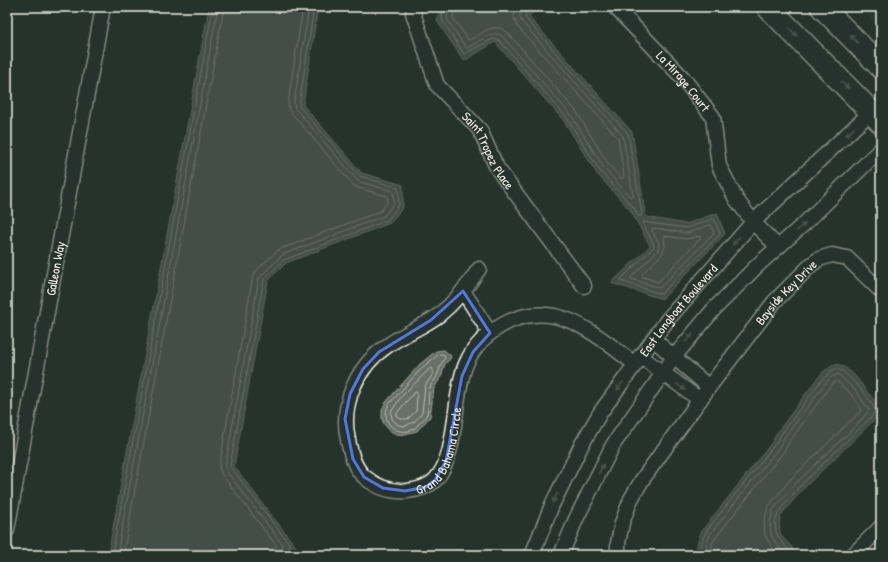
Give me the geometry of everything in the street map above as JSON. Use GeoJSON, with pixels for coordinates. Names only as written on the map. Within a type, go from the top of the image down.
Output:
{"type":"FeatureCollection","features":[{"type":"Feature","properties":{"kind":"main road"},"geometry":{"type":"LineString","coordinates":[[768,7],[878,115]]}},
{"type":"Feature","properties":{"kind":"main road"},"geometry":{"type":"LineString","coordinates":[[822,7],[881,67]]}},
{"type":"Feature","properties":{"kind":"street","name":"Galleon Way"},"geometry":{"type":"LineString","coordinates":[[7,530],[103,7]]}},
{"type":"Feature","properties":{"kind":"street","name":"Saint Tropez Place"},"geometry":{"type":"LineString","coordinates":[[414,7],[413,13],[437,85],[480,130],[497,168],[584,286]]}},
{"type":"Feature","properties":{"kind":"street","name":"La Mirage Court"},"geometry":{"type":"LineString","coordinates":[[615,7],[682,76],[713,117],[719,166],[736,198],[753,222],[778,247]]}},
{"type":"Feature","properties":{"kind":"street","name":"East Longboat Boulevard"},"geometry":{"type":"LineString","coordinates":[[532,555],[552,504],[582,444],[600,413],[668,319],[753,222],[878,115]]}},
{"type":"Feature","properties":{"kind":"street","name":"East Longboat Boulevard"},"geometry":{"type":"LineString","coordinates":[[561,555],[576,519],[613,445],[662,372],[714,309],[758,264],[805,223],[881,149]]}},
{"type":"Feature","properties":{"kind":"street","name":"Bayside Key Drive"},"geometry":{"type":"LineString","coordinates":[[618,555],[620,530],[631,500],[642,480],[709,387],[775,301],[812,264],[819,259],[832,255],[847,258],[881,291]]}},
{"type":"Feature","properties":{"kind":"street","name":"Grand Bahama Circle"},"geometry":{"type":"LineString","coordinates":[[479,270],[453,303],[432,320],[388,345],[379,352],[363,369],[355,382],[347,406],[345,419],[346,432],[357,469],[373,484],[382,488],[405,491],[426,487],[435,480],[442,471],[450,450],[462,376],[466,363],[473,352],[490,333],[514,319],[542,315],[557,316],[571,320],[638,360]]}},
{"type":"Feature","properties":{"kind":"street"},"geometry":{"type":"LineString","coordinates":[[463,291],[490,333]]}},
{"type":"Feature","properties":{"kind":"street"},"geometry":{"type":"LineString","coordinates":[[653,339],[709,387]]}},
{"type":"Feature","properties":{"kind":"street"},"geometry":{"type":"LineString","coordinates":[[638,360],[662,372],[700,400]]}},
{"type":"Feature","properties":{"kind":"street"},"geometry":{"type":"LineString","coordinates":[[852,555],[881,527]]}},
{"type":"Feature","properties":{"kind":"highlighted area"},"geometry":{"type":"Polygon","coordinates":[[[463,291],[490,333],[473,352],[462,376],[446,461],[435,480],[426,487],[405,491],[383,488],[364,477],[353,459],[345,419],[350,394],[363,369],[379,352],[431,320],[463,291]]]}},
{"type":"Feature","properties":{"kind":"shaded area"},"geometry":{"type":"Polygon","coordinates":[[[860,7],[881,7],[881,29],[860,7]]]}},
{"type":"Feature","properties":{"kind":"water"},"geometry":{"type":"Polygon","coordinates":[[[209,7],[318,7],[303,105],[362,173],[403,185],[403,207],[390,223],[286,263],[268,281],[234,466],[296,547],[288,555],[108,555],[209,7]]]}},
{"type":"Feature","properties":{"kind":"water"},"geometry":{"type":"Polygon","coordinates":[[[440,7],[542,7],[528,16],[632,132],[646,217],[686,224],[717,213],[725,234],[662,299],[611,283],[650,246],[631,211],[597,174],[564,121],[495,42],[464,61],[437,21],[440,7]]]}},
{"type":"Feature","properties":{"kind":"water"},"geometry":{"type":"Polygon","coordinates":[[[444,350],[451,356],[445,364],[441,377],[434,388],[430,417],[417,431],[401,435],[389,430],[382,419],[382,409],[386,402],[420,364],[436,351],[444,350]]]}},
{"type":"Feature","properties":{"kind":"water"},"geometry":{"type":"Polygon","coordinates":[[[835,364],[840,365],[854,375],[876,402],[879,413],[872,422],[802,490],[781,515],[779,523],[780,532],[783,538],[792,547],[793,555],[697,555],[697,545],[700,534],[705,527],[773,441],[776,434],[816,380],[823,372],[835,364]]]}}]}
